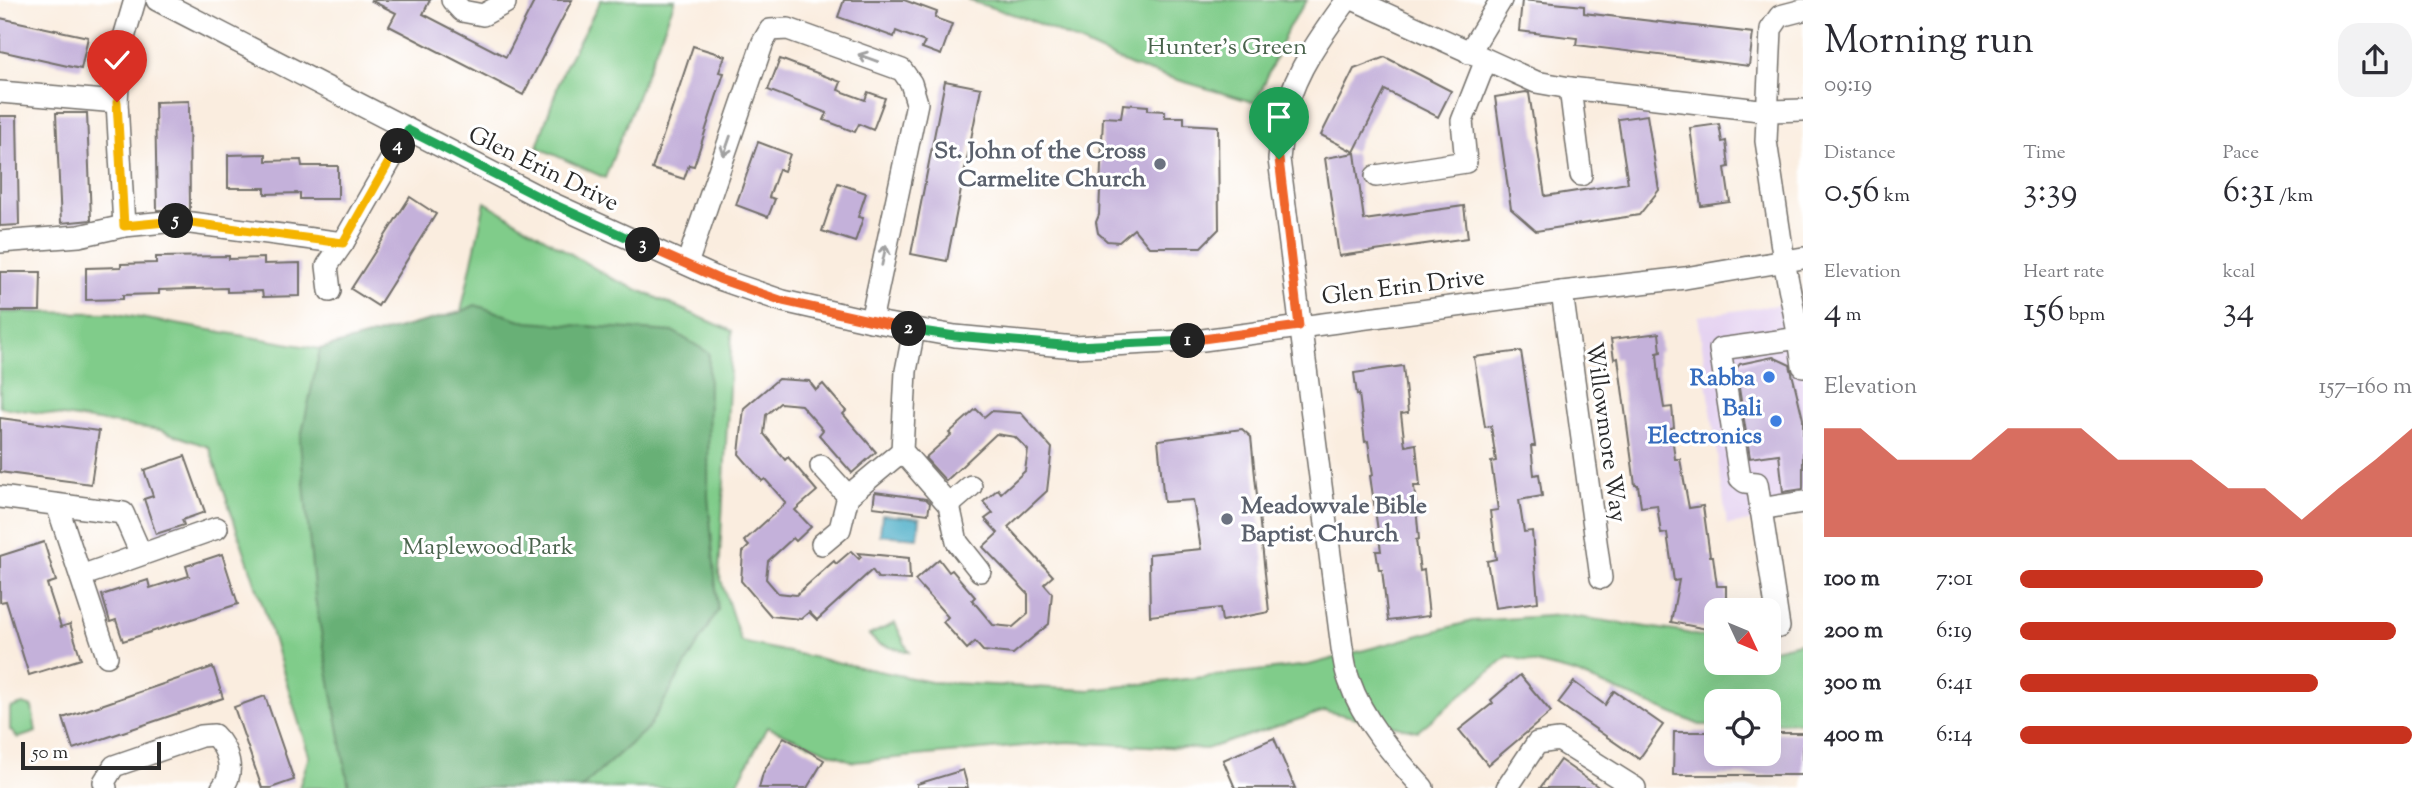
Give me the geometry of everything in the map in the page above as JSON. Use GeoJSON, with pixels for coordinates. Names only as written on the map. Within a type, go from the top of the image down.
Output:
{"type":"FeatureCollection","features":[{"type":"Feature","properties":{"kind":"street"},"geometry":{"type":"LineString","coordinates":[[124,226],[117,102],[120,51],[135,0]]}},
{"type":"Feature","properties":{"kind":"street","name":"Glen Erin Drive"},"geometry":{"type":"LineString","coordinates":[[157,0],[549,202],[719,279],[783,301],[914,330],[1075,346],[1203,340],[1685,278],[1793,260]]}},
{"type":"Feature","properties":{"kind":"street"},"geometry":{"type":"LineString","coordinates":[[452,0],[462,11],[483,15],[505,0]]}},
{"type":"Feature","properties":{"kind":"street"},"geometry":{"type":"LineString","coordinates":[[1347,0],[1328,26],[1291,91],[1279,159],[1342,648],[1349,680],[1369,720],[1391,753],[1423,788]]}},
{"type":"Feature","properties":{"kind":"street"},"geometry":{"type":"LineString","coordinates":[[1354,0],[1536,82],[1768,111],[1803,110]]}},
{"type":"Feature","properties":{"kind":"street"},"geometry":{"type":"LineString","coordinates":[[1376,176],[1466,162],[1462,121],[1478,56],[1501,0]]}},
{"type":"Feature","properties":{"kind":"street"},"geometry":{"type":"LineString","coordinates":[[1803,10],[1780,16],[1773,24],[1770,36],[1766,141],[1793,260],[1803,366]]}},
{"type":"Feature","properties":{"kind":"street"},"geometry":{"type":"LineString","coordinates":[[687,264],[763,42],[770,30],[788,29],[901,69],[911,83],[917,103],[871,321]]}},
{"type":"Feature","properties":{"kind":"street"},"geometry":{"type":"LineString","coordinates":[[1570,88],[1581,175]]}},
{"type":"Feature","properties":{"kind":"street"},"geometry":{"type":"LineString","coordinates":[[0,92],[117,102]]}},
{"type":"Feature","properties":{"kind":"street"},"geometry":{"type":"LineString","coordinates":[[330,291],[327,267],[408,130]]}},
{"type":"Feature","properties":{"kind":"street"},"geometry":{"type":"LineString","coordinates":[[0,242],[79,236],[124,226],[176,221],[343,243]]}},
{"type":"Feature","properties":{"kind":"street","name":"Willowmore Way"},"geometry":{"type":"LineString","coordinates":[[1562,292],[1601,578]]}},
{"type":"Feature","properties":{"kind":"street"},"geometry":{"type":"LineString","coordinates":[[914,330],[906,371],[902,451],[949,505],[957,542],[980,571]]}},
{"type":"Feature","properties":{"kind":"street"},"geometry":{"type":"LineString","coordinates":[[1774,598],[1757,483],[1745,482],[1740,478],[1720,349],[1801,337]]}},
{"type":"Feature","properties":{"kind":"street"},"geometry":{"type":"LineString","coordinates":[[822,544],[840,529],[848,496],[902,451]]}},
{"type":"Feature","properties":{"kind":"street"},"geometry":{"type":"LineString","coordinates":[[821,466],[848,496]]}},
{"type":"Feature","properties":{"kind":"street"},"geometry":{"type":"LineString","coordinates":[[949,505],[971,486]]}},
{"type":"Feature","properties":{"kind":"street"},"geometry":{"type":"LineString","coordinates":[[0,497],[123,513],[141,554]]}},
{"type":"Feature","properties":{"kind":"street"},"geometry":{"type":"LineString","coordinates":[[1760,509],[1803,502]]}},
{"type":"Feature","properties":{"kind":"street"},"geometry":{"type":"LineString","coordinates":[[57,505],[107,656]]}},
{"type":"Feature","properties":{"kind":"street"},"geometry":{"type":"LineString","coordinates":[[81,576],[217,528]]}},
{"type":"Feature","properties":{"kind":"street"},"geometry":{"type":"LineString","coordinates":[[106,788],[104,782],[114,766],[201,736],[214,736],[223,745],[230,768],[228,781],[222,788]]}},
{"type":"Feature","properties":{"kind":"street"},"geometry":{"type":"LineString","coordinates":[[1507,788],[1537,743],[1559,740],[1635,788]]}},
{"type":"Feature","properties":{"kind":"shaded area"},"geometry":{"type":"Polygon","coordinates":[[[1803,301],[1803,514],[1727,525],[1698,316],[1803,301]]]}},
{"type":"Feature","properties":{"kind":"green space"},"geometry":{"type":"Polygon","coordinates":[[[601,0],[675,0],[605,178],[537,147],[563,71],[601,0]]]}},
{"type":"Feature","properties":{"kind":"green space","name":"Hunter's Green"},"geometry":{"type":"Polygon","coordinates":[[[967,0],[1307,0],[1288,28],[1256,103],[1134,67],[1028,19],[967,0]]]}},
{"type":"Feature","properties":{"kind":"green space","name":"Maplewood Park"},"geometry":{"type":"Polygon","coordinates":[[[485,202],[611,278],[732,331],[719,574],[741,642],[931,682],[1090,690],[1309,665],[1472,621],[1563,615],[1704,637],[1704,676],[1782,676],[1782,647],[1803,642],[1803,722],[1781,723],[1781,689],[1704,689],[1704,725],[1700,725],[1575,673],[1508,656],[1418,731],[1325,711],[1206,749],[1067,742],[853,762],[767,727],[735,788],[299,788],[309,756],[267,618],[209,447],[160,430],[0,407],[0,312],[112,313],[320,349],[461,312],[485,202]]]}},
{"type":"Feature","properties":{"kind":"green space"},"geometry":{"type":"Polygon","coordinates":[[[475,305],[527,322],[674,332],[709,353],[708,496],[718,610],[648,728],[581,788],[349,788],[315,598],[300,442],[320,349],[461,312],[475,305]]]}},
{"type":"Feature","properties":{"kind":"green space"},"geometry":{"type":"Polygon","coordinates":[[[895,623],[909,652],[878,644],[869,635],[895,623]]]}},
{"type":"Feature","properties":{"kind":"green space"},"geometry":{"type":"Polygon","coordinates":[[[23,704],[32,707],[36,732],[18,738],[10,730],[10,708],[23,704]]]}},
{"type":"Feature","properties":{"kind":"water"},"geometry":{"type":"Polygon","coordinates":[[[882,515],[920,518],[918,538],[880,535],[882,515]]]}},
{"type":"Feature","properties":{"kind":"building"},"geometry":{"type":"Polygon","coordinates":[[[370,0],[430,0],[423,14],[506,57],[535,0],[572,0],[523,95],[389,26],[396,13],[370,0]]]}},
{"type":"Feature","properties":{"kind":"building"},"geometry":{"type":"Polygon","coordinates":[[[844,0],[904,0],[937,12],[935,18],[952,24],[941,55],[922,48],[925,42],[896,31],[894,37],[838,17],[844,0]]]}},
{"type":"Feature","properties":{"kind":"building"},"geometry":{"type":"Polygon","coordinates":[[[1522,0],[1584,6],[1584,13],[1753,33],[1749,66],[1576,45],[1577,38],[1519,31],[1522,0]]]}},
{"type":"Feature","properties":{"kind":"building"},"geometry":{"type":"Polygon","coordinates":[[[0,18],[88,37],[81,69],[0,51],[0,18]]]}},
{"type":"Feature","properties":{"kind":"building"},"geometry":{"type":"Polygon","coordinates":[[[693,46],[725,56],[719,72],[724,73],[694,166],[689,165],[684,179],[652,169],[693,46]]]}},
{"type":"Feature","properties":{"kind":"building"},"geometry":{"type":"Polygon","coordinates":[[[1385,57],[1451,91],[1438,117],[1385,90],[1354,152],[1321,135],[1354,69],[1385,57]]]}},
{"type":"Feature","properties":{"kind":"building"},"geometry":{"type":"Polygon","coordinates":[[[780,59],[841,82],[838,90],[865,100],[868,92],[885,98],[873,130],[859,124],[855,132],[824,120],[827,113],[768,90],[780,59]]]}},
{"type":"Feature","properties":{"kind":"building"},"geometry":{"type":"Polygon","coordinates":[[[945,81],[981,88],[947,261],[911,254],[945,81]]]}},
{"type":"Feature","properties":{"kind":"building"},"geometry":{"type":"Polygon","coordinates":[[[1529,93],[1545,196],[1628,183],[1618,119],[1647,115],[1659,190],[1639,215],[1536,231],[1511,209],[1495,97],[1529,93]]]}},
{"type":"Feature","properties":{"kind":"building"},"geometry":{"type":"Polygon","coordinates":[[[189,101],[190,210],[157,210],[155,102],[189,101]]]}},
{"type":"Feature","properties":{"kind":"building","name":"St. John of the Cross Carmelite Church"},"geometry":{"type":"Polygon","coordinates":[[[1123,104],[1148,106],[1148,110],[1165,111],[1165,117],[1184,117],[1184,124],[1218,126],[1219,229],[1201,247],[1149,247],[1134,229],[1119,242],[1107,241],[1098,233],[1096,222],[1099,215],[1103,117],[1121,118],[1123,104]]]}},
{"type":"Feature","properties":{"kind":"building"},"geometry":{"type":"Polygon","coordinates":[[[56,113],[87,113],[91,220],[61,223],[56,113]]]}},
{"type":"Feature","properties":{"kind":"building"},"geometry":{"type":"Polygon","coordinates":[[[0,116],[17,116],[19,225],[0,226],[0,116]]]}},
{"type":"Feature","properties":{"kind":"building"},"geometry":{"type":"Polygon","coordinates":[[[1719,124],[1722,142],[1726,141],[1729,167],[1725,168],[1730,202],[1701,206],[1690,128],[1719,124]]]}},
{"type":"Feature","properties":{"kind":"building"},"geometry":{"type":"Polygon","coordinates":[[[758,142],[790,154],[784,171],[779,169],[769,197],[775,199],[768,217],[736,205],[758,142]]]}},
{"type":"Feature","properties":{"kind":"building"},"geometry":{"type":"Polygon","coordinates":[[[1355,153],[1364,220],[1464,206],[1468,238],[1339,256],[1325,158],[1355,153]]]}},
{"type":"Feature","properties":{"kind":"building"},"geometry":{"type":"Polygon","coordinates":[[[266,154],[266,161],[301,160],[302,166],[338,166],[338,199],[300,199],[300,193],[265,194],[265,188],[228,188],[228,155],[266,154]]]}},
{"type":"Feature","properties":{"kind":"building"},"geometry":{"type":"Polygon","coordinates":[[[838,183],[866,193],[858,217],[863,218],[855,242],[822,231],[838,183]]]}},
{"type":"Feature","properties":{"kind":"building"},"geometry":{"type":"Polygon","coordinates":[[[410,197],[436,214],[378,306],[351,289],[410,197]]]}},
{"type":"Feature","properties":{"kind":"building"},"geometry":{"type":"Polygon","coordinates":[[[229,256],[229,259],[264,258],[264,264],[300,263],[300,296],[263,297],[262,291],[227,292],[227,288],[159,290],[159,294],[123,295],[123,299],[86,300],[86,268],[156,263],[156,257],[229,256]]]}},
{"type":"Feature","properties":{"kind":"building"},"geometry":{"type":"Polygon","coordinates":[[[0,272],[41,272],[40,311],[0,311],[0,272]]]}},
{"type":"Feature","properties":{"kind":"building"},"geometry":{"type":"Polygon","coordinates":[[[1659,333],[1659,377],[1664,408],[1672,407],[1674,427],[1671,428],[1675,459],[1680,459],[1689,508],[1703,506],[1717,586],[1726,586],[1726,598],[1704,598],[1704,628],[1671,622],[1679,580],[1674,581],[1667,533],[1661,534],[1657,505],[1641,507],[1638,485],[1635,485],[1618,358],[1614,359],[1611,339],[1659,333]]]}},
{"type":"Feature","properties":{"kind":"building"},"geometry":{"type":"Polygon","coordinates":[[[1521,351],[1535,446],[1531,446],[1534,475],[1539,474],[1542,496],[1519,500],[1524,532],[1532,531],[1538,602],[1495,608],[1487,561],[1496,559],[1490,511],[1498,510],[1491,462],[1496,461],[1491,426],[1485,427],[1474,357],[1521,351]]]}},
{"type":"Feature","properties":{"kind":"building"},"geometry":{"type":"Polygon","coordinates":[[[1773,357],[1790,365],[1803,419],[1803,489],[1783,492],[1779,454],[1750,458],[1736,369],[1740,364],[1773,357]]]}},
{"type":"Feature","properties":{"kind":"building"},"geometry":{"type":"Polygon","coordinates":[[[1403,366],[1408,413],[1401,414],[1405,446],[1416,444],[1420,486],[1414,486],[1419,539],[1416,540],[1420,571],[1424,570],[1429,616],[1388,621],[1382,570],[1379,570],[1376,551],[1381,551],[1370,476],[1373,475],[1354,373],[1403,366]]]}},
{"type":"Feature","properties":{"kind":"building"},"geometry":{"type":"Polygon","coordinates":[[[778,379],[809,381],[816,390],[823,384],[846,411],[843,414],[876,452],[852,473],[819,435],[823,430],[801,405],[780,403],[766,415],[764,434],[785,460],[788,457],[817,491],[795,510],[811,527],[796,541],[793,538],[768,561],[766,579],[778,593],[796,595],[834,561],[836,564],[851,551],[859,559],[861,557],[858,553],[909,558],[910,580],[878,578],[872,570],[817,620],[809,612],[801,619],[771,616],[741,581],[743,552],[749,546],[744,541],[786,503],[739,454],[744,408],[778,379]]]}},
{"type":"Feature","properties":{"kind":"building"},"geometry":{"type":"Polygon","coordinates":[[[976,409],[984,417],[991,411],[1021,413],[1052,448],[1047,491],[1008,527],[1053,576],[1044,584],[1052,593],[1049,624],[1013,654],[983,651],[975,642],[967,649],[943,622],[948,617],[915,580],[939,559],[975,597],[972,600],[993,625],[1013,627],[1028,614],[1028,594],[983,547],[998,533],[985,519],[993,513],[983,502],[998,489],[1001,493],[1025,471],[1028,450],[1015,437],[996,434],[946,481],[925,458],[976,409]]]}},
{"type":"Feature","properties":{"kind":"building"},"geometry":{"type":"Polygon","coordinates":[[[0,418],[99,431],[91,484],[0,472],[0,418]]]}},
{"type":"Feature","properties":{"kind":"building","name":"Meadowvale Bible Baptist Church"},"geometry":{"type":"Polygon","coordinates":[[[1242,429],[1251,437],[1269,612],[1222,621],[1220,608],[1150,616],[1149,554],[1201,549],[1193,500],[1164,502],[1158,440],[1242,429]]]}},
{"type":"Feature","properties":{"kind":"building"},"geometry":{"type":"Polygon","coordinates":[[[185,456],[205,512],[182,520],[184,525],[156,534],[144,499],[153,496],[144,470],[185,456]]]}},
{"type":"Feature","properties":{"kind":"building"},"geometry":{"type":"Polygon","coordinates":[[[875,492],[926,499],[930,503],[928,514],[873,507],[875,492]]]}},
{"type":"Feature","properties":{"kind":"building"},"geometry":{"type":"Polygon","coordinates":[[[44,542],[56,581],[47,584],[61,627],[70,624],[81,659],[29,675],[6,601],[0,602],[0,556],[44,542]]]}},
{"type":"Feature","properties":{"kind":"building"},"geometry":{"type":"Polygon","coordinates":[[[222,554],[238,604],[123,641],[116,620],[110,622],[102,595],[148,580],[150,588],[189,576],[186,566],[222,554]]]}},
{"type":"Feature","properties":{"kind":"building"},"geometry":{"type":"Polygon","coordinates":[[[213,667],[223,698],[73,749],[63,718],[213,667]]]}},
{"type":"Feature","properties":{"kind":"building"},"geometry":{"type":"Polygon","coordinates":[[[1520,675],[1551,712],[1488,765],[1459,730],[1493,703],[1491,700],[1520,675]]]}},
{"type":"Feature","properties":{"kind":"building"},"geometry":{"type":"Polygon","coordinates":[[[1574,682],[1605,705],[1614,691],[1663,725],[1639,759],[1558,703],[1574,682]]]}},
{"type":"Feature","properties":{"kind":"building"},"geometry":{"type":"Polygon","coordinates":[[[265,696],[294,780],[271,788],[262,788],[234,707],[265,696]]]}},
{"type":"Feature","properties":{"kind":"building"},"geometry":{"type":"Polygon","coordinates":[[[1674,732],[1704,732],[1704,766],[1781,766],[1781,733],[1803,733],[1803,775],[1673,775],[1674,732]]]}},
{"type":"Feature","properties":{"kind":"building"},"geometry":{"type":"Polygon","coordinates":[[[784,737],[824,760],[807,788],[759,788],[763,773],[784,737]]]}},
{"type":"Feature","properties":{"kind":"building"},"geometry":{"type":"Polygon","coordinates":[[[1274,738],[1295,788],[1235,788],[1223,760],[1274,738]]]}},
{"type":"Feature","properties":{"kind":"building"},"geometry":{"type":"Polygon","coordinates":[[[1560,760],[1600,788],[1540,788],[1560,760]]]}},
{"type":"Feature","properties":{"kind":"building"},"geometry":{"type":"Polygon","coordinates":[[[963,770],[968,788],[917,788],[917,784],[963,770]]]}},
{"type":"Feature","properties":{"kind":"place","name":"St. John of the Cross Carmelite Church"},"geometry":{"type":"Point","coordinates":[1160,164]}},
{"type":"Feature","properties":{"kind":"place","name":"Rabba"},"geometry":{"type":"Point","coordinates":[1769,377]}},
{"type":"Feature","properties":{"kind":"place","name":"Bali Electronics"},"geometry":{"type":"Point","coordinates":[1776,421]}},
{"type":"Feature","properties":{"kind":"place","name":"Meadowvale Bible Baptist Church"},"geometry":{"type":"Point","coordinates":[1227,519]}},
{"type":"Feature","properties":{"kind":"route"},"geometry":{"type":"LineString","coordinates":[[117,102],[124,226],[176,221],[343,243],[408,130],[549,202],[719,279],[783,301],[914,330],[1075,346],[1203,340],[1299,326],[1279,159]]}}]}
